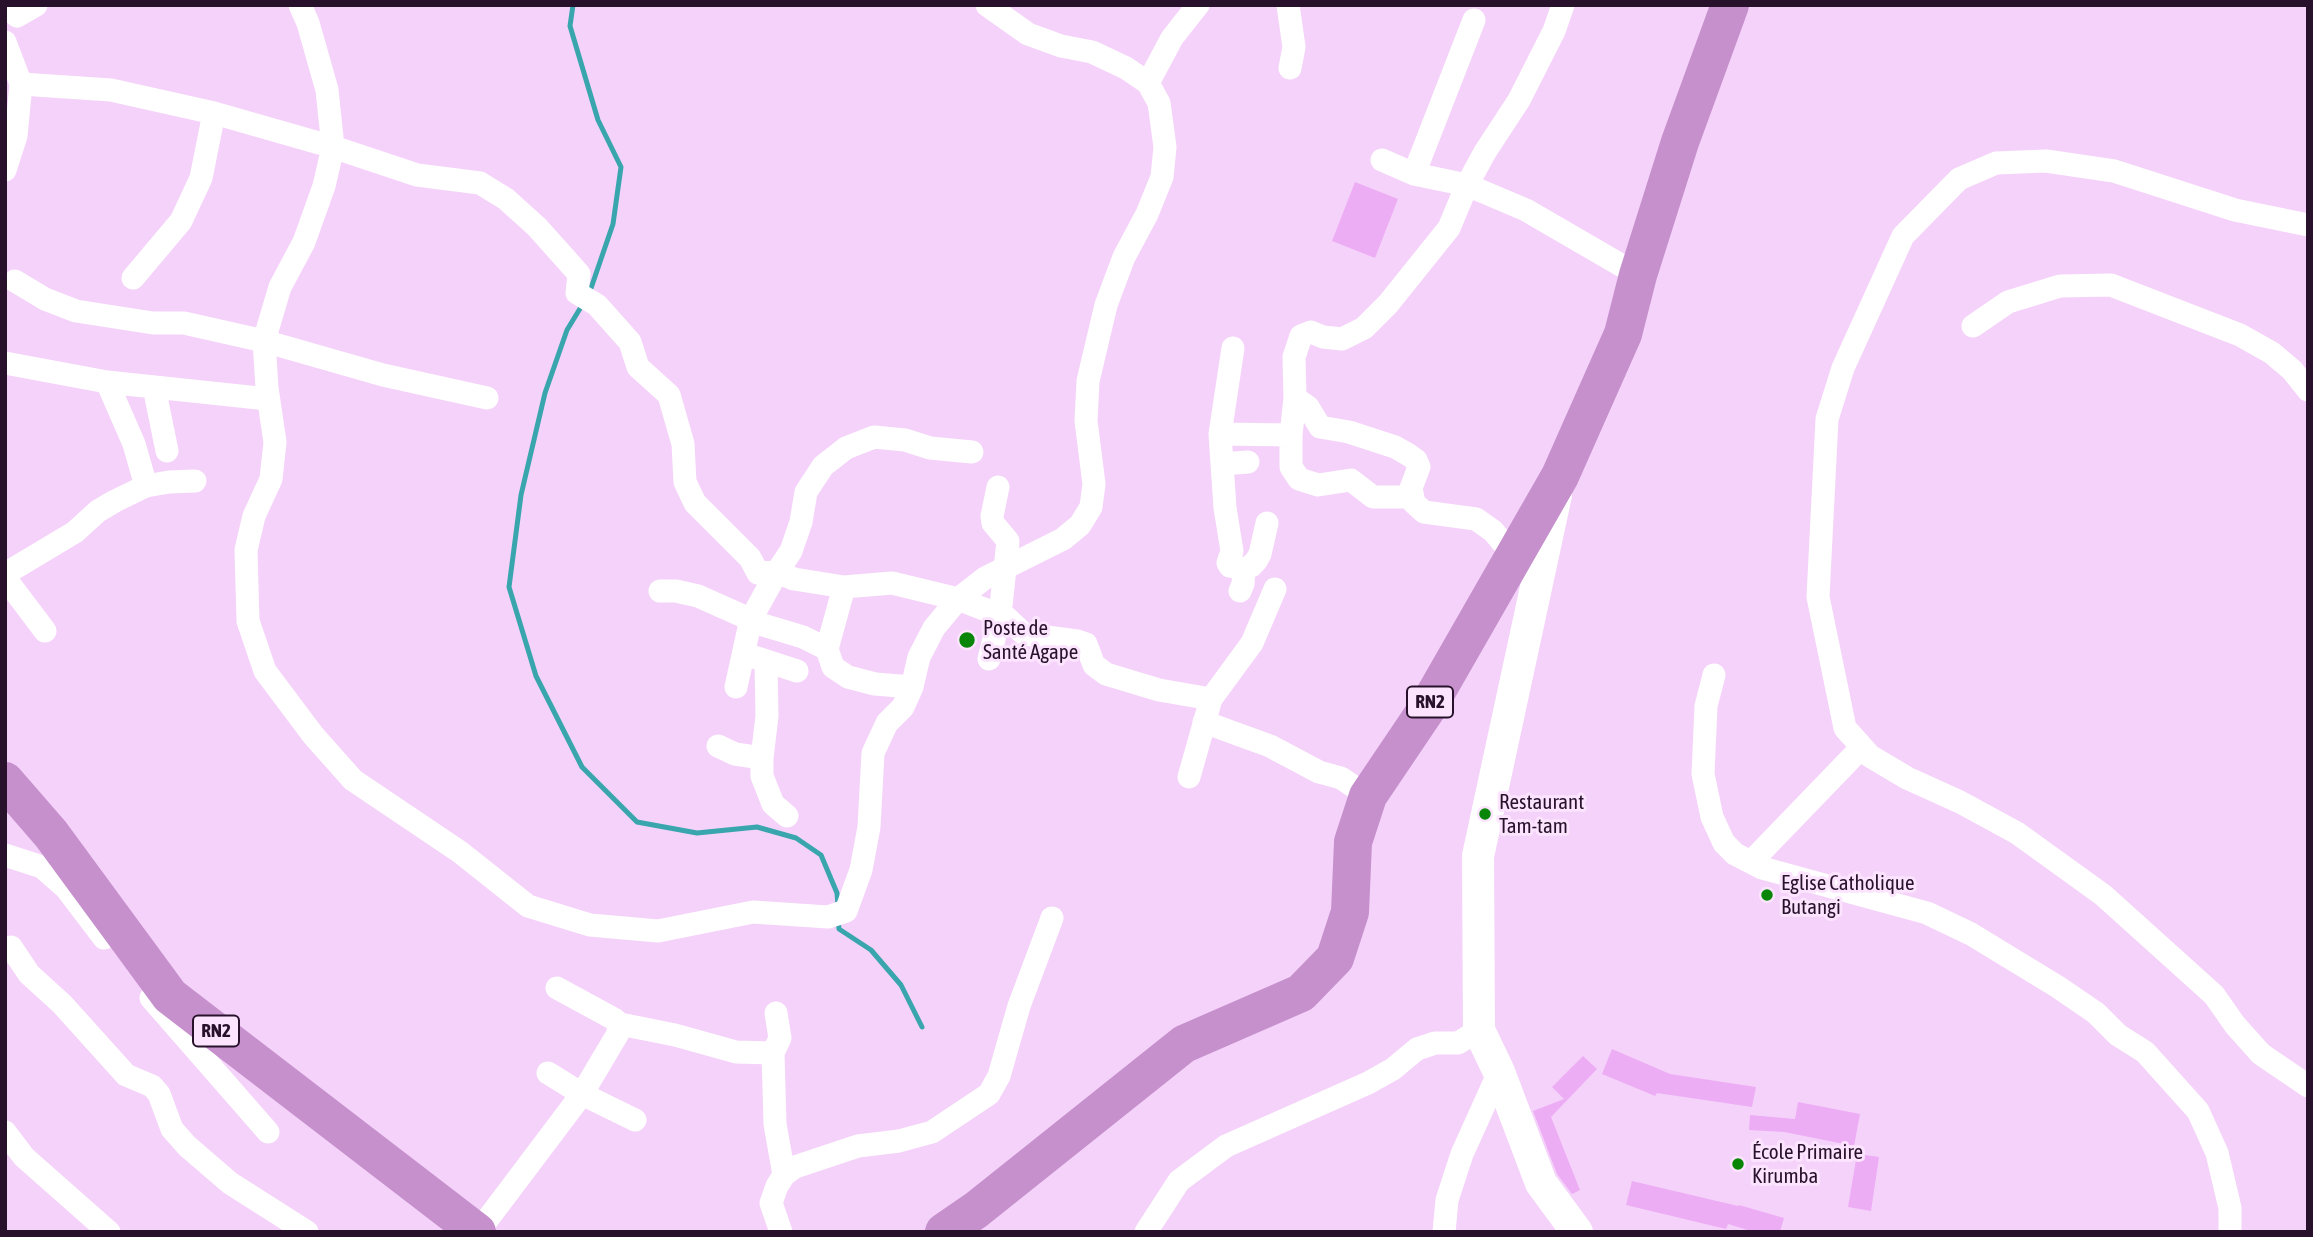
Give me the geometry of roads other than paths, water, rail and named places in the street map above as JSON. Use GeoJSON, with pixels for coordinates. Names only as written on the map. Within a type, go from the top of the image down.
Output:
{"type":"FeatureCollection","features":[{"type":"Feature","properties":{"kind":"highway","name":"RN2"},"geometry":{"type":"LineString","coordinates":[[944,1232],[976,1210],[1184,1044],[1301,993],[1335,958],[1350,912],[1353,842],[1367,796],[1426,710],[1560,476],[1623,334],[1638,275],[1680,142],[1730,5]]}},
{"type":"Feature","properties":{"kind":"highway","name":"RN2"},"geometry":{"type":"LineString","coordinates":[[5,781],[51,835],[170,996],[478,1232]]}},
{"type":"Feature","properties":{"kind":"street"},"geometry":{"type":"LineString","coordinates":[[5,6],[17,16],[36,5]]}},
{"type":"Feature","properties":{"kind":"street"},"geometry":{"type":"LineString","coordinates":[[300,5],[308,23],[327,90],[333,147],[320,197],[304,242],[280,287],[264,341],[268,399],[275,442],[271,479],[254,516],[246,550],[248,621],[265,671],[313,735],[353,780],[460,852],[528,906],[590,925],[658,931],[753,912],[837,914],[861,870],[869,827],[873,753],[887,723],[902,707],[912,687],[919,657],[934,628],[958,599],[985,578],[1063,539],[1080,525],[1091,507],[1094,484],[1086,421],[1088,381],[1106,305],[1124,257],[1147,214],[1162,177],[1165,147],[1159,103],[1148,83],[1126,68],[1092,52],[1062,46],[1028,34],[987,5]]}},
{"type":"Feature","properties":{"kind":"street"},"geometry":{"type":"LineString","coordinates":[[1148,83],[1172,38],[1198,5]]}},
{"type":"Feature","properties":{"kind":"street"},"geometry":{"type":"LineString","coordinates":[[1288,5],[1294,47],[1290,68]]}},
{"type":"Feature","properties":{"kind":"street"},"geometry":{"type":"LineString","coordinates":[[1412,497],[1373,497],[1351,480],[1318,485],[1299,479],[1292,467],[1294,356],[1301,336],[1311,332],[1323,337],[1342,338],[1364,328],[1388,304],[1449,228],[1467,185],[1485,152],[1519,100],[1554,31],[1563,5]]}},
{"type":"Feature","properties":{"kind":"street"},"geometry":{"type":"LineString","coordinates":[[1414,174],[1474,20]]}},
{"type":"Feature","properties":{"kind":"street"},"geometry":{"type":"LineString","coordinates":[[5,42],[21,84],[16,136],[5,170]]}},
{"type":"Feature","properties":{"kind":"street"},"geometry":{"type":"LineString","coordinates":[[21,84],[111,90],[214,113],[333,147],[417,175],[480,183],[506,199],[537,227],[579,274],[587,299],[631,342],[638,367],[669,395],[683,444],[685,482],[695,503],[750,558],[758,573],[777,572],[794,579],[844,587],[892,583],[958,599],[1007,618],[1024,634],[1086,644],[1094,665],[1105,674],[1159,690],[1211,699]]}},
{"type":"Feature","properties":{"kind":"street"},"geometry":{"type":"LineString","coordinates":[[133,278],[181,222],[201,178],[214,113]]}},
{"type":"Feature","properties":{"kind":"street"},"geometry":{"type":"LineString","coordinates":[[1382,160],[1414,174],[1467,185],[1526,210],[1638,275]]}},
{"type":"Feature","properties":{"kind":"street"},"geometry":{"type":"LineString","coordinates":[[2308,225],[2235,210],[2114,171],[2046,161],[1996,163],[1959,179],[1903,236],[1843,368],[1827,419],[1818,597],[1844,728],[1870,757],[2017,833],[2103,895],[2214,995],[2235,1025],[2261,1054],[2308,1086]]}},
{"type":"Feature","properties":{"kind":"street"},"geometry":{"type":"LineString","coordinates":[[15,281],[45,299],[76,311],[153,323],[184,323],[264,341],[383,375],[487,398]]}},
{"type":"Feature","properties":{"kind":"street"},"geometry":{"type":"LineString","coordinates":[[1973,326],[2008,302],[2060,286],[2111,285],[2240,335],[2272,353],[2292,370],[2308,390]]}},
{"type":"Feature","properties":{"kind":"street"},"geometry":{"type":"LineString","coordinates":[[1233,348],[1220,434],[1225,508],[1232,551],[1228,563],[1242,580],[1260,554],[1267,523]]}},
{"type":"Feature","properties":{"kind":"street"},"geometry":{"type":"LineString","coordinates":[[5,363],[107,382],[268,399]]}},
{"type":"Feature","properties":{"kind":"street"},"geometry":{"type":"LineString","coordinates":[[107,382],[134,444],[146,486]]}},
{"type":"Feature","properties":{"kind":"street"},"geometry":{"type":"LineString","coordinates":[[155,387],[167,451]]}},
{"type":"Feature","properties":{"kind":"street"},"geometry":{"type":"LineString","coordinates":[[1295,398],[1308,407],[1320,427],[1359,435],[1395,447],[1416,460],[1419,467],[1412,488],[1414,503],[1424,512],[1476,519],[1493,531],[1514,556]]}},
{"type":"Feature","properties":{"kind":"street"},"geometry":{"type":"LineString","coordinates":[[1220,434],[1291,435]]}},
{"type":"Feature","properties":{"kind":"street"},"geometry":{"type":"LineString","coordinates":[[736,687],[751,619],[791,551],[797,538],[806,492],[822,466],[846,448],[874,437],[905,440],[930,449],[972,452]]}},
{"type":"Feature","properties":{"kind":"street"},"geometry":{"type":"LineString","coordinates":[[1222,464],[1248,462]]}},
{"type":"Feature","properties":{"kind":"street"},"geometry":{"type":"LineString","coordinates":[[1560,476],[1478,856],[1479,1030],[1499,1072],[1541,1183],[1577,1232]]}},
{"type":"Feature","properties":{"kind":"street"},"geometry":{"type":"LineString","coordinates":[[45,631],[5,576],[75,533],[98,511],[146,486],[195,481]]}},
{"type":"Feature","properties":{"kind":"street"},"geometry":{"type":"LineString","coordinates":[[989,659],[1000,615],[1008,541],[993,523],[998,487]]}},
{"type":"Feature","properties":{"kind":"street"},"geometry":{"type":"LineString","coordinates":[[844,587],[827,649],[833,667],[848,677],[875,684],[912,687]]}},
{"type":"Feature","properties":{"kind":"street"},"geometry":{"type":"LineString","coordinates":[[1189,777],[1211,699],[1252,643],[1275,589]]}},
{"type":"Feature","properties":{"kind":"street"},"geometry":{"type":"LineString","coordinates":[[660,591],[698,596],[827,649]]}},
{"type":"Feature","properties":{"kind":"street"},"geometry":{"type":"LineString","coordinates":[[744,654],[797,671]]}},
{"type":"Feature","properties":{"kind":"street"},"geometry":{"type":"LineString","coordinates":[[766,662],[767,716],[762,776],[773,804],[786,816]]}},
{"type":"Feature","properties":{"kind":"street"},"geometry":{"type":"LineString","coordinates":[[1714,674],[1706,706],[1703,774],[1712,817],[1724,843],[1735,854],[1762,868],[1927,914],[1970,934],[2096,1013],[2118,1035],[2145,1052],[2198,1111],[2217,1153],[2230,1208],[2230,1232]]}},
{"type":"Feature","properties":{"kind":"street"},"geometry":{"type":"LineString","coordinates":[[1204,722],[1270,746],[1319,772],[1341,778],[1367,796]]}},
{"type":"Feature","properties":{"kind":"street"},"geometry":{"type":"LineString","coordinates":[[718,746],[735,754],[762,758]]}},
{"type":"Feature","properties":{"kind":"street"},"geometry":{"type":"LineString","coordinates":[[1751,862],[1862,747]]}},
{"type":"Feature","properties":{"kind":"street"},"geometry":{"type":"LineString","coordinates":[[5,855],[42,867],[66,888],[154,1001],[268,1132]]}},
{"type":"Feature","properties":{"kind":"street"},"geometry":{"type":"LineString","coordinates":[[781,1232],[771,1203],[776,1186],[784,1175],[795,1167],[858,1146],[899,1141],[932,1132],[989,1094],[999,1076],[1019,1006],[1052,918]]}},
{"type":"Feature","properties":{"kind":"street"},"geometry":{"type":"LineString","coordinates":[[11,947],[29,974],[62,1004],[125,1075],[152,1086],[159,1094],[172,1129],[187,1146],[230,1184],[307,1232]]}},
{"type":"Feature","properties":{"kind":"street"},"geometry":{"type":"LineString","coordinates":[[557,988],[620,1024],[675,1035],[736,1052],[773,1053]]}},
{"type":"Feature","properties":{"kind":"street"},"geometry":{"type":"LineString","coordinates":[[776,1013],[780,1038],[773,1053],[775,1124],[784,1175]]}},
{"type":"Feature","properties":{"kind":"street"},"geometry":{"type":"LineString","coordinates":[[478,1232],[582,1094],[617,1035],[620,1024]]}},
{"type":"Feature","properties":{"kind":"street"},"geometry":{"type":"LineString","coordinates":[[1146,1232],[1179,1181],[1226,1146],[1368,1083],[1393,1069],[1417,1049],[1435,1043],[1458,1043],[1479,1030]]}},
{"type":"Feature","properties":{"kind":"street"},"geometry":{"type":"LineString","coordinates":[[1444,1232],[1447,1200],[1462,1154],[1499,1072]]}},
{"type":"Feature","properties":{"kind":"street"},"geometry":{"type":"LineString","coordinates":[[548,1073],[582,1094],[635,1120]]}},
{"type":"Feature","properties":{"kind":"street"},"geometry":{"type":"LineString","coordinates":[[5,1132],[24,1157],[109,1232]]}},
{"type":"Feature","properties":{"kind":"waterway"},"geometry":{"type":"LineString","coordinates":[[573,5],[570,26],[598,120],[621,167],[613,224],[589,294]]}},
{"type":"Feature","properties":{"kind":"waterway"},"geometry":{"type":"LineString","coordinates":[[584,302],[567,330],[545,393],[521,495],[509,587],[536,676],[582,767],[637,822],[697,833],[757,827],[796,838],[821,855],[837,893],[838,906]]}},
{"type":"Feature","properties":{"kind":"waterway"},"geometry":{"type":"LineString","coordinates":[[838,920],[839,929],[871,950],[901,985],[922,1027]]}},
{"type":"Feature","properties":{"kind":"place","name":"Poste de Santé Agape"},"geometry":{"type":"Point","coordinates":[967,640]}},
{"type":"Feature","properties":{"kind":"place","name":"Restaurant Tam-tam"},"geometry":{"type":"Point","coordinates":[1485,814]}},
{"type":"Feature","properties":{"kind":"place","name":"Eglise Catholique Butangi"},"geometry":{"type":"Point","coordinates":[1767,895]}},
{"type":"Feature","properties":{"kind":"place","name":"École Primaire Kirumba"},"geometry":{"type":"Point","coordinates":[1738,1164]}}]}
